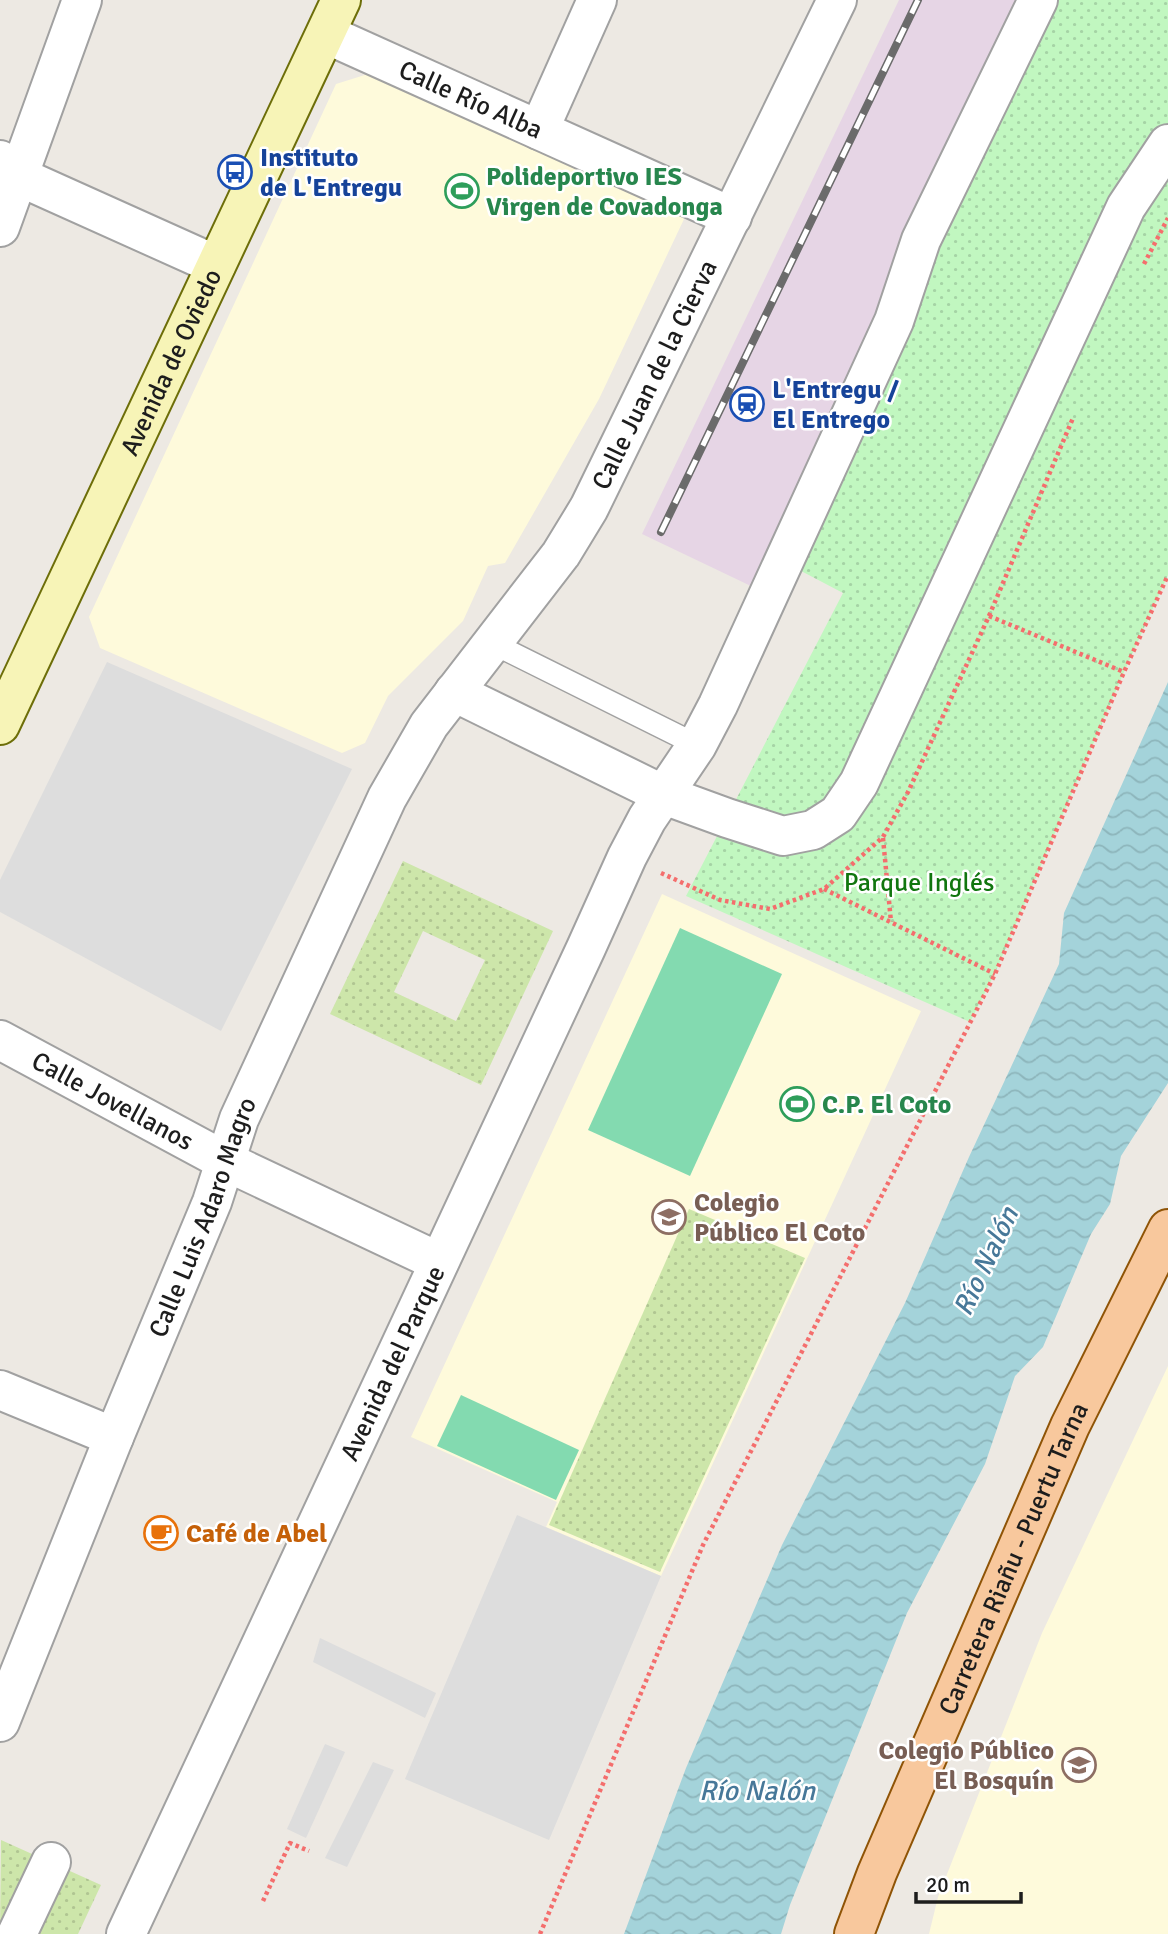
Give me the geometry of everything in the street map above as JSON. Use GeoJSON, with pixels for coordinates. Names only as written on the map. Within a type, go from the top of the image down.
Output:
{"type":"FeatureCollection","features":[{"type":"Feature","properties":{"kind":"main road","name":"Carretera Riañu - Puertu Tarna"},"geometry":{"type":"LineString","coordinates":[[854,1934],[877,1873],[1070,1426],[1168,1229]]}},
{"type":"Feature","properties":{"kind":"street"},"geometry":{"type":"LineString","coordinates":[[0,227],[9,168],[82,0]]}},
{"type":"Feature","properties":{"kind":"street"},"geometry":{"type":"LineString","coordinates":[[539,130],[597,0]]}},
{"type":"Feature","properties":{"kind":"street","name":"Calle Juan de la Cierva"},"geometry":{"type":"LineString","coordinates":[[429,725],[561,554],[589,508],[837,0]]}},
{"type":"Feature","properties":{"kind":"street","name":"Avenida del Parque"},"geometry":{"type":"LineString","coordinates":[[126,1934],[627,857],[647,819],[697,745],[785,562],[894,321],[921,240],[1038,0]]}},
{"type":"Feature","properties":{"kind":"street","name":"Calle Río Alba"},"geometry":{"type":"LineString","coordinates":[[334,17],[539,130],[732,217]]}},
{"type":"Feature","properties":{"kind":"street","name":"Avenida de Oviedo"},"geometry":{"type":"LineString","coordinates":[[0,725],[334,17]]}},
{"type":"Feature","properties":{"kind":"street"},"geometry":{"type":"LineString","coordinates":[[454,692],[664,795],[783,836],[813,830],[838,814],[859,783],[1126,207],[1168,144]]}},
{"type":"Feature","properties":{"kind":"street"},"geometry":{"type":"LineString","coordinates":[[9,168],[216,265]]}},
{"type":"Feature","properties":{"kind":"street","name":"Calle Luis Adaro Magro"},"geometry":{"type":"LineString","coordinates":[[0,1722],[12,1652],[114,1437],[212,1202],[239,1119],[387,798],[429,725]]}},
{"type":"Feature","properties":{"kind":"street","name":"Calle Jovellanos"},"geometry":{"type":"LineString","coordinates":[[0,1040],[225,1161],[439,1262]]}},
{"type":"Feature","properties":{"kind":"street"},"geometry":{"type":"LineString","coordinates":[[0,1390],[114,1437]]}},
{"type":"Feature","properties":{"kind":"street"},"geometry":{"type":"LineString","coordinates":[[17,1934],[51,1862]]}},
{"type":"Feature","properties":{"kind":"street"},"geometry":{"type":"LineString","coordinates":[[0,1934],[9,1934]]}},
{"type":"Feature","properties":{"kind":"lane"},"geometry":{"type":"LineString","coordinates":[[492,643],[697,745]]}},
{"type":"Feature","properties":{"kind":"path"},"geometry":{"type":"LineString","coordinates":[[540,1934],[703,1545],[995,974],[1168,575]]}},
{"type":"Feature","properties":{"kind":"path"},"geometry":{"type":"LineString","coordinates":[[989,616],[1124,672]]}},
{"type":"Feature","properties":{"kind":"path"},"geometry":{"type":"LineString","coordinates":[[883,837],[891,922]]}},
{"type":"Feature","properties":{"kind":"path"},"geometry":{"type":"LineString","coordinates":[[824,889],[995,974]]}},
{"type":"Feature","properties":{"kind":"path"},"geometry":{"type":"LineString","coordinates":[[263,1901],[290,1843],[309,1851]]}},
{"type":"Feature","properties":{"kind":"shaded area"},"geometry":{"type":"Polygon","coordinates":[[[899,0],[1021,0],[881,317],[753,587],[642,534],[899,0]]]}},
{"type":"Feature","properties":{"kind":"shaded area"},"geometry":{"type":"Polygon","coordinates":[[[368,74],[685,217],[599,399],[505,563],[488,566],[463,621],[388,696],[365,743],[342,753],[100,648],[89,617],[336,84],[368,74]]]}},
{"type":"Feature","properties":{"kind":"shaded area"},"geometry":{"type":"Polygon","coordinates":[[[107,662],[352,769],[221,1031],[0,912],[0,880],[107,662]]]}},
{"type":"Feature","properties":{"kind":"shaded area","name":"Colegio Público El Coto"},"geometry":{"type":"Polygon","coordinates":[[[662,894],[921,1011],[661,1576],[546,1527],[557,1502],[411,1437],[662,894]]]}},
{"type":"Feature","properties":{"kind":"shaded area","name":"Colegio Público El Bosquín"},"geometry":{"type":"Polygon","coordinates":[[[1168,1366],[1168,1934],[929,1934],[938,1897],[1042,1633],[1168,1366]]]}},
{"type":"Feature","properties":{"kind":"shaded area"},"geometry":{"type":"Polygon","coordinates":[[[517,1515],[661,1576],[549,1840],[405,1779],[517,1515]]]}},
{"type":"Feature","properties":{"kind":"shaded area"},"geometry":{"type":"Polygon","coordinates":[[[320,1638],[436,1693],[425,1718],[313,1662],[320,1638]]]}},
{"type":"Feature","properties":{"kind":"shaded area"},"geometry":{"type":"Polygon","coordinates":[[[325,1744],[345,1752],[306,1838],[287,1829],[325,1744]]]}},
{"type":"Feature","properties":{"kind":"shaded area"},"geometry":{"type":"Polygon","coordinates":[[[373,1762],[394,1770],[347,1867],[325,1858],[373,1762]]]}},
{"type":"Feature","properties":{"kind":"green space","name":"Parque Inglés"},"geometry":{"type":"Polygon","coordinates":[[[1038,0],[1168,0],[1168,575],[995,973],[970,1022],[686,896],[843,593],[784,562],[1038,0]]]}},
{"type":"Feature","properties":{"kind":"green space"},"geometry":{"type":"Polygon","coordinates":[[[403,861],[553,931],[481,1085],[330,1014],[403,861]],[[423,931],[394,992],[456,1021],[485,960],[423,931]]]}},
{"type":"Feature","properties":{"kind":"green space"},"geometry":{"type":"Polygon","coordinates":[[[680,928],[782,974],[690,1176],[588,1130],[680,928]]]}},
{"type":"Feature","properties":{"kind":"green space"},"geometry":{"type":"Polygon","coordinates":[[[689,1209],[805,1258],[660,1572],[549,1525],[689,1209]]]}},
{"type":"Feature","properties":{"kind":"green space"},"geometry":{"type":"Polygon","coordinates":[[[461,1395],[579,1450],[556,1500],[437,1446],[461,1395]]]}},
{"type":"Feature","properties":{"kind":"green space"},"geometry":{"type":"Polygon","coordinates":[[[1,1840],[101,1885],[78,1934],[0,1934],[1,1840]]]}},
{"type":"Feature","properties":{"kind":"water","name":"Río Nalón"},"geometry":{"type":"Polygon","coordinates":[[[1168,682],[1168,1083],[1121,1156],[1110,1204],[1091,1234],[1043,1347],[1015,1376],[985,1464],[907,1613],[790,1905],[781,1934],[624,1934],[686,1768],[782,1545],[905,1303],[969,1157],[1059,964],[1064,913],[1168,682]]]}},
{"type":"Feature","properties":{"kind":"railway"},"geometry":{"type":"LineString","coordinates":[[661,532],[918,0]]}},
{"type":"Feature","properties":{"kind":"place","name":"Instituto de L'Entregu"},"geometry":{"type":"Point","coordinates":[235,172]}},
{"type":"Feature","properties":{"kind":"place","name":"Polideportivo IES Virgen de Covadonga"},"geometry":{"type":"Point","coordinates":[462,191]}},
{"type":"Feature","properties":{"kind":"place","name":"L'Entregu / El Entrego"},"geometry":{"type":"Point","coordinates":[747,404]}},
{"type":"Feature","properties":{"kind":"place","name":"C.P. El Coto"},"geometry":{"type":"Point","coordinates":[797,1104]}},
{"type":"Feature","properties":{"kind":"place","name":"Colegio Público El Coto"},"geometry":{"type":"Point","coordinates":[669,1217]}},
{"type":"Feature","properties":{"kind":"place","name":"Café de Abel"},"geometry":{"type":"Point","coordinates":[161,1533]}},
{"type":"Feature","properties":{"kind":"place","name":"Colegio Público El Bosquín"},"geometry":{"type":"Point","coordinates":[1079,1765]}}]}
